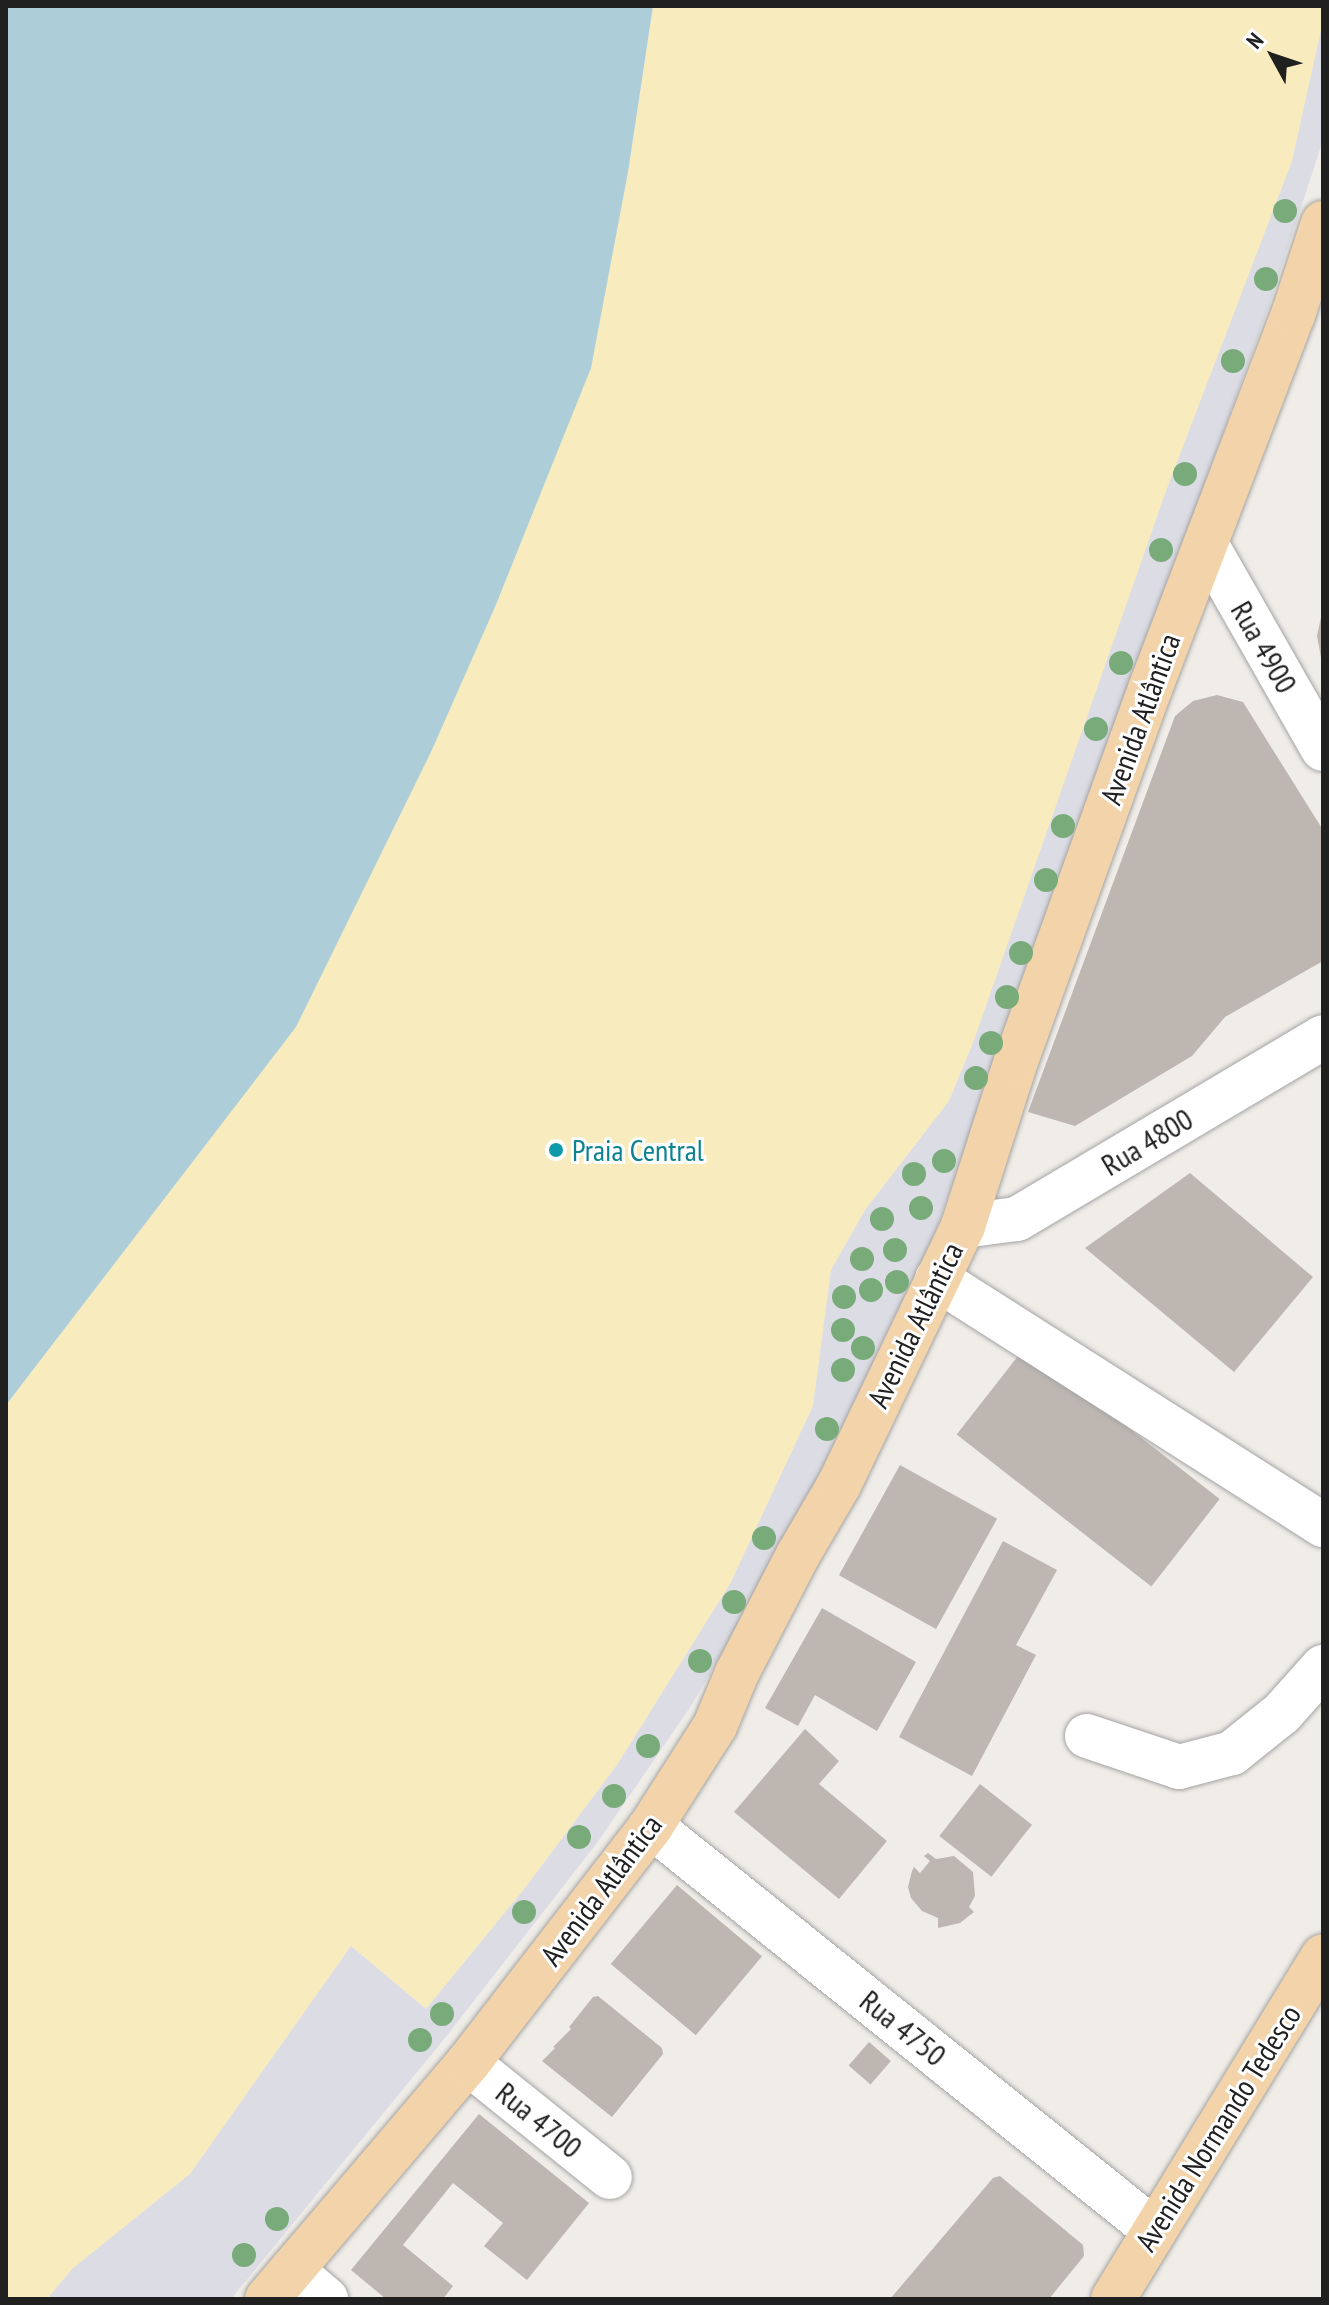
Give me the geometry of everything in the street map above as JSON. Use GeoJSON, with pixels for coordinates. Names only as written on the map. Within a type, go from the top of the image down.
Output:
{"type":"FeatureCollection","features":[{"type":"Feature","properties":{"kind":"main road","name":"Avenida Atlântica"},"geometry":{"type":"LineString","coordinates":[[280,2284],[468,2063],[651,1826],[715,1726],[737,1673],[798,1555],[840,1483],[963,1226],[1016,1061],[1293,315],[1323,223]]}},
{"type":"Feature","properties":{"kind":"main road","name":"Avenida Normando Tedesco"},"geometry":{"type":"LineString","coordinates":[[1113,2299],[1323,1956]]}},
{"type":"Feature","properties":{"kind":"street","name":"Rua 4900"},"geometry":{"type":"LineString","coordinates":[[1206,544],[1323,749]]}},
{"type":"Feature","properties":{"kind":"street","name":"Rua 4800"},"geometry":{"type":"LineString","coordinates":[[963,1226],[1017,1219],[1323,1037]]}},
{"type":"Feature","properties":{"kind":"street"},"geometry":{"type":"LineString","coordinates":[[937,1279],[1323,1525]]}},
{"type":"Feature","properties":{"kind":"street"},"geometry":{"type":"LineString","coordinates":[[1087,1736],[1179,1767],[1232,1753],[1282,1713],[1323,1667]]}},
{"type":"Feature","properties":{"kind":"street","name":"Rua 4750"},"geometry":{"type":"LineString","coordinates":[[651,1826],[1154,2230]]}},
{"type":"Feature","properties":{"kind":"street","name":"Rua 4700"},"geometry":{"type":"LineString","coordinates":[[468,2063],[610,2177]]}},
{"type":"Feature","properties":{"kind":"street"},"geometry":{"type":"LineString","coordinates":[[280,2284],[326,2299]]}},
{"type":"Feature","properties":{"kind":"sand","name":"Praia Central"},"geometry":{"type":"Polygon","coordinates":[[[653,6],[1323,6],[1323,21],[1292,161],[973,1043],[949,1101],[865,1210],[831,1270],[813,1406],[730,1584],[617,1765],[525,1888],[426,2009],[351,1946],[190,2174],[72,2269],[47,2299],[6,2299],[6,1405],[206,1144],[628,172],[653,6]]]}},
{"type":"Feature","properties":{"kind":"shaded area"},"geometry":{"type":"Polygon","coordinates":[[[1323,21],[1323,140],[1269,306],[931,1244],[785,1546],[691,1706],[597,1843],[445,2038],[231,2299],[47,2299],[72,2269],[190,2174],[351,1946],[426,2009],[525,1888],[617,1765],[730,1584],[813,1406],[831,1270],[865,1210],[949,1101],[973,1043],[1166,491],[1292,161],[1323,21]]]}},
{"type":"Feature","properties":{"kind":"water"},"geometry":{"type":"Polygon","coordinates":[[[6,6],[653,6],[628,172],[591,368],[495,607],[431,752],[296,1027],[6,1405],[6,6]]]}},
{"type":"Feature","properties":{"kind":"building"},"geometry":{"type":"Polygon","coordinates":[[[1323,608],[1323,663],[1322,663],[1317,636],[1323,608]]]}},
{"type":"Feature","properties":{"kind":"building"},"geometry":{"type":"Polygon","coordinates":[[[1217,695],[1243,702],[1323,830],[1323,961],[1225,1017],[1192,1056],[1075,1126],[1028,1112],[1175,716],[1193,701],[1217,695]]]}},
{"type":"Feature","properties":{"kind":"building"},"geometry":{"type":"Polygon","coordinates":[[[1190,1173],[1313,1277],[1234,1372],[1085,1248],[1190,1173]]]}},
{"type":"Feature","properties":{"kind":"building"},"geometry":{"type":"Polygon","coordinates":[[[1025,1347],[1220,1499],[1151,1587],[957,1434],[1025,1347]]]}},
{"type":"Feature","properties":{"kind":"building"},"geometry":{"type":"Polygon","coordinates":[[[900,1465],[997,1519],[936,1629],[839,1575],[900,1465]]]}},
{"type":"Feature","properties":{"kind":"building"},"geometry":{"type":"Polygon","coordinates":[[[1003,1541],[1057,1570],[1016,1645],[1036,1655],[972,1776],[899,1737],[1003,1541]]]}},
{"type":"Feature","properties":{"kind":"building"},"geometry":{"type":"Polygon","coordinates":[[[822,1608],[916,1662],[877,1731],[815,1695],[798,1726],[765,1708],[822,1608]]]}},
{"type":"Feature","properties":{"kind":"building"},"geometry":{"type":"Polygon","coordinates":[[[805,1729],[839,1761],[819,1784],[887,1841],[839,1899],[734,1812],[805,1729]]]}},
{"type":"Feature","properties":{"kind":"building"},"geometry":{"type":"Polygon","coordinates":[[[980,1784],[1032,1825],[991,1877],[939,1836],[980,1784]]]}},
{"type":"Feature","properties":{"kind":"building"},"geometry":{"type":"Polygon","coordinates":[[[928,1853],[936,1859],[954,1856],[973,1872],[975,1896],[969,1907],[974,1912],[960,1923],[938,1928],[938,1918],[922,1911],[911,1898],[908,1887],[912,1871],[914,1867],[920,1873],[930,1861],[924,1856],[928,1853]]]}},
{"type":"Feature","properties":{"kind":"building"},"geometry":{"type":"Polygon","coordinates":[[[677,1885],[762,1956],[696,2035],[611,1964],[677,1885]]]}},
{"type":"Feature","properties":{"kind":"building"},"geometry":{"type":"Polygon","coordinates":[[[598,1996],[662,2048],[663,2054],[612,2117],[542,2061],[571,2029],[569,2027],[593,1997],[598,1996]]]}},
{"type":"Feature","properties":{"kind":"building"},"geometry":{"type":"Polygon","coordinates":[[[869,2042],[891,2061],[871,2084],[849,2065],[869,2042]]]}},
{"type":"Feature","properties":{"kind":"building"},"geometry":{"type":"Polygon","coordinates":[[[479,2114],[589,2203],[527,2280],[484,2246],[503,2223],[453,2183],[403,2245],[453,2286],[443,2299],[386,2299],[351,2270],[479,2114]]]}},
{"type":"Feature","properties":{"kind":"building"},"geometry":{"type":"Polygon","coordinates":[[[1000,2176],[1083,2245],[1084,2256],[1049,2299],[890,2299],[993,2178],[1000,2176]]]}},
{"type":"Feature","properties":{"kind":"place","name":"Praia Central"},"geometry":{"type":"Point","coordinates":[556,1150]}}]}
